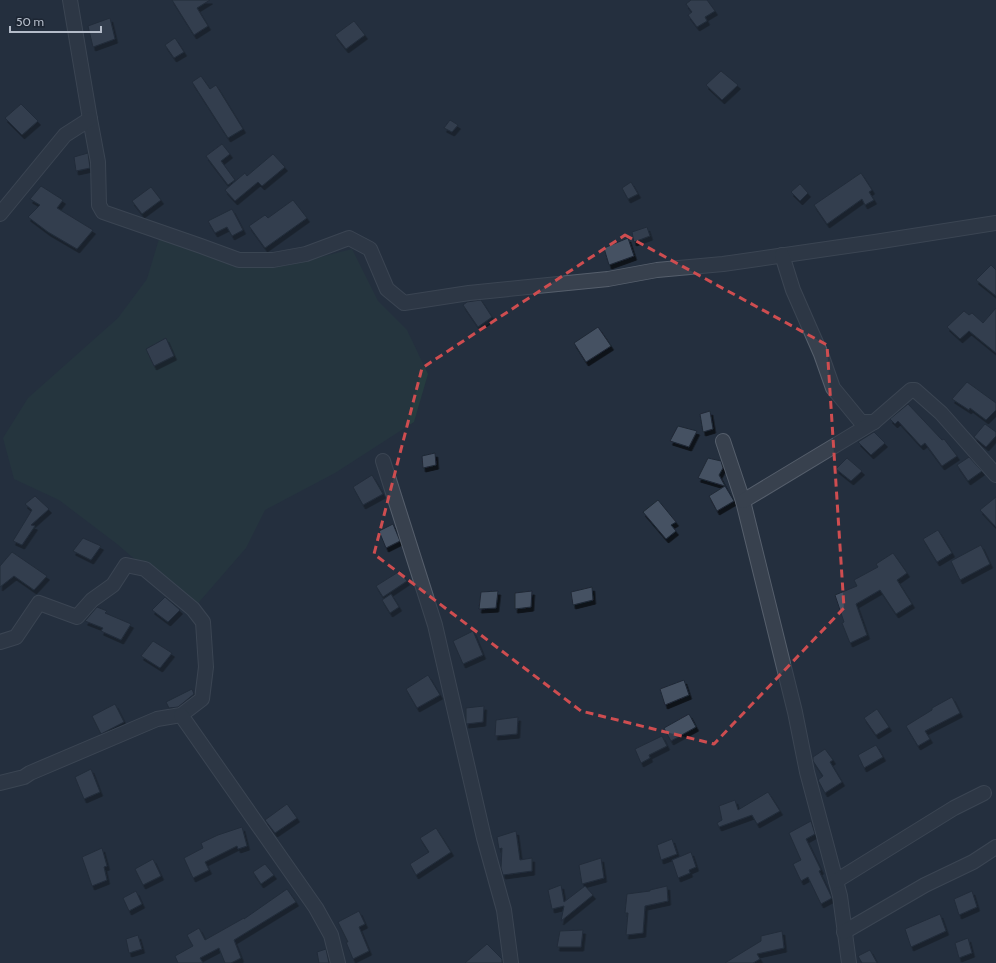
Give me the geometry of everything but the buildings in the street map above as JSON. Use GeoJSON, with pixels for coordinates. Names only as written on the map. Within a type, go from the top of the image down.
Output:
{"type":"FeatureCollection","features":[{"type":"Feature","properties":{"kind":"street"},"geometry":{"type":"LineString","coordinates":[[70,0],[98,162],[99,205],[103,212],[239,260],[273,260],[306,254],[349,238],[370,249],[387,289],[404,303],[469,293],[608,279],[657,270],[723,264],[996,223]]}},
{"type":"Feature","properties":{"kind":"street"},"geometry":{"type":"LineString","coordinates":[[0,214],[65,135],[90,119]]}},
{"type":"Feature","properties":{"kind":"street"},"geometry":{"type":"LineString","coordinates":[[782,255],[793,290],[821,354],[833,388],[861,422],[874,422]]}},
{"type":"Feature","properties":{"kind":"street"},"geometry":{"type":"LineString","coordinates":[[743,501],[874,422],[911,390],[915,390],[941,413],[996,475]]}},
{"type":"Feature","properties":{"kind":"street"},"geometry":{"type":"LineString","coordinates":[[723,441],[743,501],[796,712],[807,772],[840,896],[849,963]]}},
{"type":"Feature","properties":{"kind":"street"},"geometry":{"type":"LineString","coordinates":[[383,462],[435,625],[484,838],[504,910],[511,963]]}},
{"type":"Feature","properties":{"kind":"street"},"geometry":{"type":"LineString","coordinates":[[0,642],[16,637],[39,603],[77,617],[92,600],[113,585],[126,565],[145,569],[192,610],[203,622],[206,667],[202,699],[181,715],[157,719],[30,773],[24,777],[0,783]]}},
{"type":"Feature","properties":{"kind":"street"},"geometry":{"type":"LineString","coordinates":[[181,715],[316,908],[331,935],[338,963]]}},
{"type":"Feature","properties":{"kind":"street"},"geometry":{"type":"LineString","coordinates":[[836,881],[954,808],[984,793]]}},
{"type":"Feature","properties":{"kind":"street"},"geometry":{"type":"LineString","coordinates":[[844,932],[925,885],[973,862],[996,847]]}},
{"type":"Feature","properties":{"kind":"highlighted area"},"geometry":{"type":"Polygon","coordinates":[[[625,235],[827,345],[844,608],[714,744],[581,711],[374,554],[422,368],[625,235]]]}},
{"type":"Feature","properties":{"kind":"green space"},"geometry":{"type":"Polygon","coordinates":[[[159,239],[235,266],[285,266],[352,249],[378,301],[407,330],[428,374],[414,422],[335,473],[265,510],[246,548],[193,609],[117,544],[59,500],[14,479],[3,438],[28,398],[118,318],[147,279],[159,239]]]}}]}
